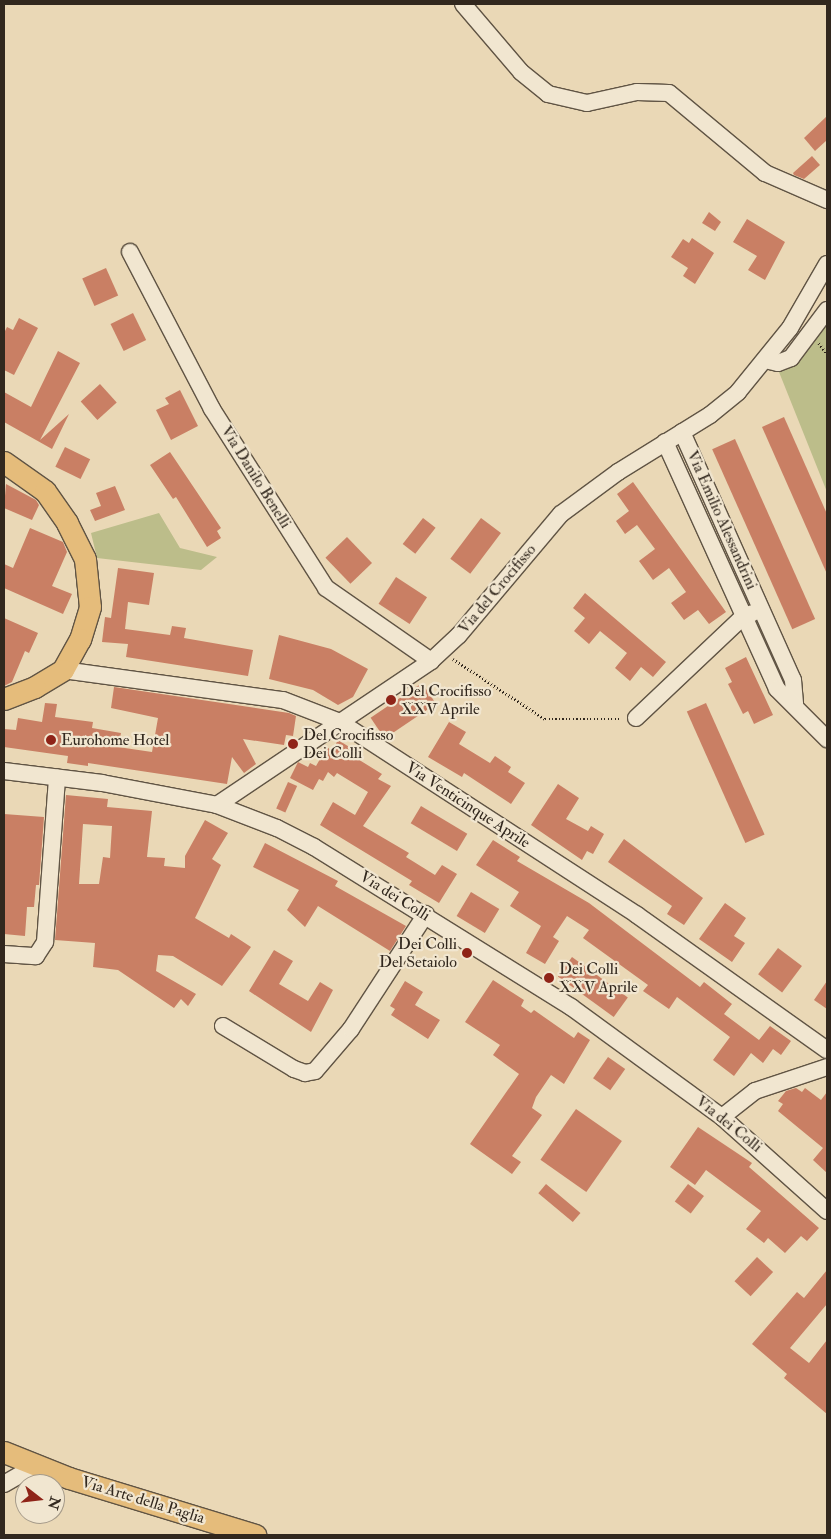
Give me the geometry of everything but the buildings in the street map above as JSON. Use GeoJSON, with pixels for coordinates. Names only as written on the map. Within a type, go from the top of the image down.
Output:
{"type":"FeatureCollection","features":[{"type":"Feature","properties":{"kind":"main road"},"geometry":{"type":"LineString","coordinates":[[4,462],[45,491],[67,522],[85,559],[90,607],[80,639],[63,670],[35,687],[4,699]]}},
{"type":"Feature","properties":{"kind":"main road","name":"Via Arte della Paglia"},"geometry":{"type":"LineString","coordinates":[[4,1452],[37,1465],[256,1535]]}},
{"type":"Feature","properties":{"kind":"street"},"geometry":{"type":"LineString","coordinates":[[463,4],[521,72],[548,94],[586,103],[637,92],[668,92],[765,173],[827,200]]}},
{"type":"Feature","properties":{"kind":"street","name":"Via Danilo Benelli"},"geometry":{"type":"LineString","coordinates":[[130,252],[212,409],[326,588],[436,656]]}},
{"type":"Feature","properties":{"kind":"street","name":"Via del Crocifisso"},"geometry":{"type":"LineString","coordinates":[[217,806],[436,656],[459,635],[561,514],[666,442],[710,415],[738,392],[765,360],[827,264]]}},
{"type":"Feature","properties":{"kind":"street"},"geometry":{"type":"LineString","coordinates":[[765,360],[778,363],[791,358],[827,312],[806,299]]}},
{"type":"Feature","properties":{"kind":"street","name":"Via Emilio Alessandrini"},"geometry":{"type":"LineString","coordinates":[[682,432],[794,680],[795,704]]}},
{"type":"Feature","properties":{"kind":"street","name":"Via Emilio Alessandrini"},"geometry":{"type":"LineString","coordinates":[[666,442],[776,689],[795,704],[827,739]]}},
{"type":"Feature","properties":{"kind":"street","name":"Via Emilio Alessandrini"},"geometry":{"type":"LineString","coordinates":[[636,718],[744,616],[762,609]]}},
{"type":"Feature","properties":{"kind":"street","name":"Via Venticinque Aprile"},"geometry":{"type":"LineString","coordinates":[[63,670],[284,700],[340,722],[637,915],[827,1050]]}},
{"type":"Feature","properties":{"kind":"street","name":"Via dei Colli"},"geometry":{"type":"LineString","coordinates":[[4,771],[57,777],[217,806],[276,828],[314,847],[426,914],[557,997],[722,1117],[827,1212]]}},
{"type":"Feature","properties":{"kind":"street"},"geometry":{"type":"LineString","coordinates":[[4,954],[36,956],[45,942],[53,810],[57,777]]}},
{"type":"Feature","properties":{"kind":"street"},"geometry":{"type":"LineString","coordinates":[[223,1026],[294,1069],[304,1073],[315,1071],[352,1029],[426,914]]}},
{"type":"Feature","properties":{"kind":"street"},"geometry":{"type":"LineString","coordinates":[[722,1117],[755,1092],[827,1067]]}},
{"type":"Feature","properties":{"kind":"street"},"geometry":{"type":"LineString","coordinates":[[4,1484],[37,1465]]}},
{"type":"Feature","properties":{"kind":"path"},"geometry":{"type":"LineString","coordinates":[[436,656],[545,719],[636,718]]}},
{"type":"Feature","properties":{"kind":"green space"},"geometry":{"type":"Polygon","coordinates":[[[827,318],[827,492],[779,372],[827,318]]]}},
{"type":"Feature","properties":{"kind":"green space"},"geometry":{"type":"Polygon","coordinates":[[[159,513],[180,548],[217,557],[201,570],[97,558],[91,533],[159,513]]]}},
{"type":"Feature","properties":{"kind":"place","name":"Del Crocifisso XXV Aprile"},"geometry":{"type":"Point","coordinates":[391,700]}},
{"type":"Feature","properties":{"kind":"place","name":"Eurohome Hotel"},"geometry":{"type":"Point","coordinates":[51,740]}},
{"type":"Feature","properties":{"kind":"place","name":"Del Crocifisso Dei Colli"},"geometry":{"type":"Point","coordinates":[293,744]}},
{"type":"Feature","properties":{"kind":"place","name":"Dei Colli Del Setaiolo"},"geometry":{"type":"Point","coordinates":[467,953]}},
{"type":"Feature","properties":{"kind":"place","name":"Dei Colli XXV Aprile"},"geometry":{"type":"Point","coordinates":[549,978]}}]}
